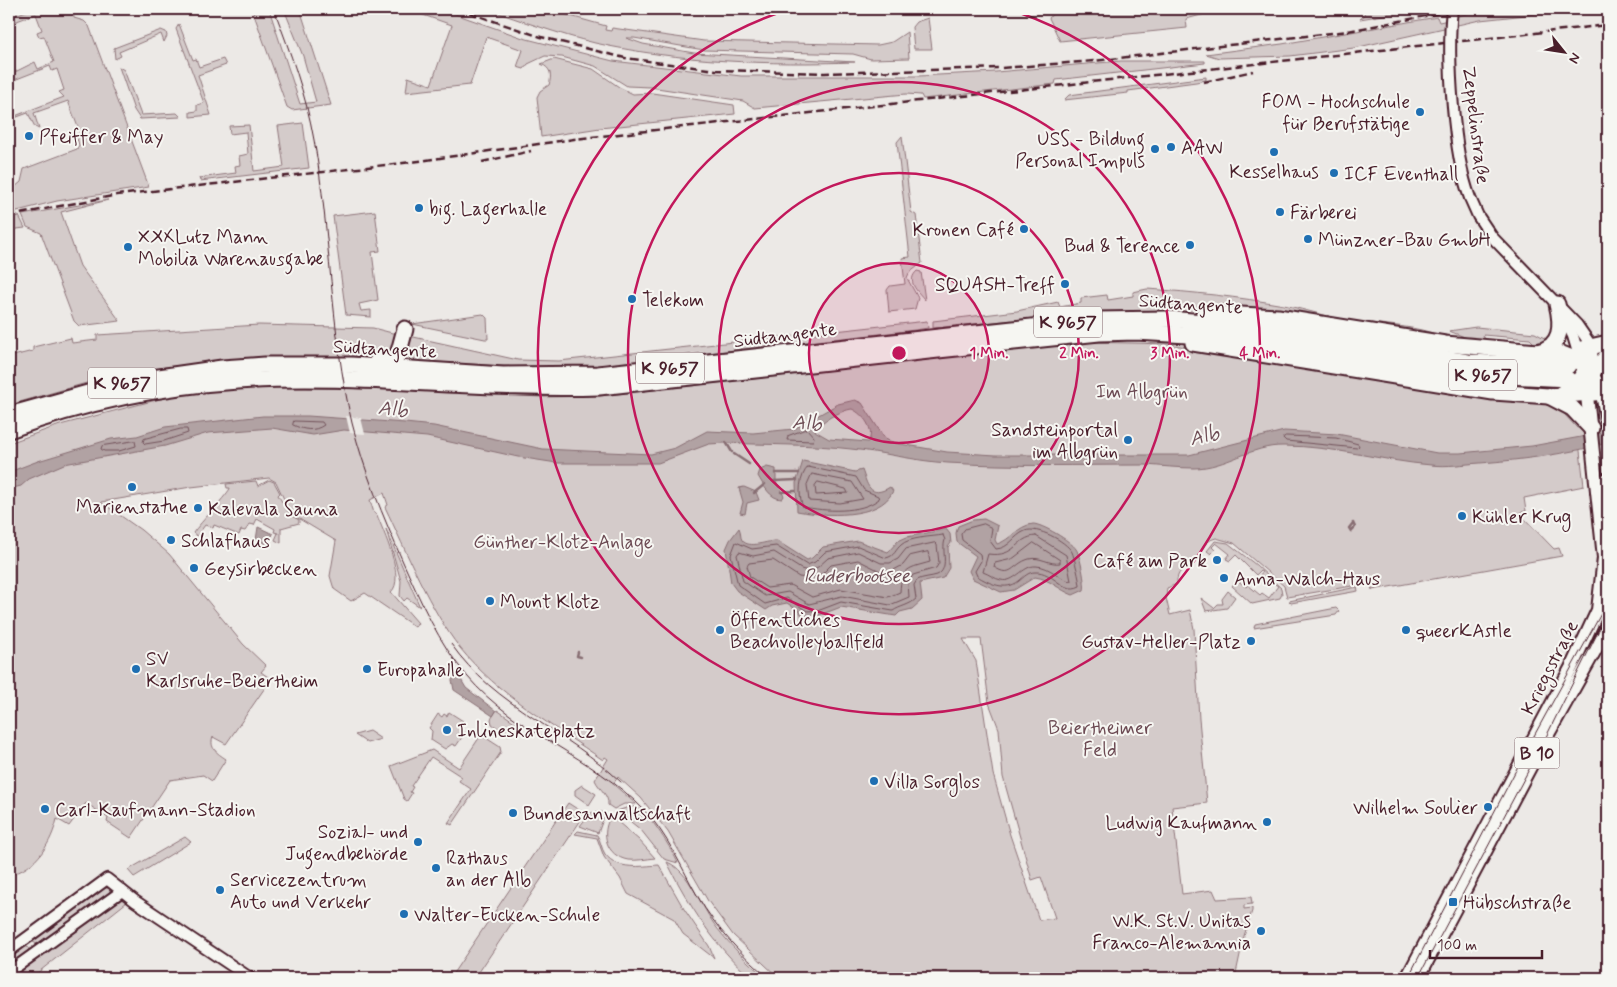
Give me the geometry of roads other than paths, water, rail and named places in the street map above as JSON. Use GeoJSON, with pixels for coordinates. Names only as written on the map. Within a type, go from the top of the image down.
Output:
{"type":"FeatureCollection","features":[{"type":"Feature","properties":{"kind":"highway"},"geometry":{"type":"LineString","coordinates":[[1537,352],[1550,347],[1560,334],[1561,325],[1557,304]]}},
{"type":"Feature","properties":{"kind":"highway"},"geometry":{"type":"LineString","coordinates":[[1151,319],[1166,314],[1238,313],[1278,317],[1445,344],[1555,354],[1589,374]]}},
{"type":"Feature","properties":{"kind":"highway","name":"Südtangente"},"geometry":{"type":"LineString","coordinates":[[9,415],[131,381],[170,374],[265,365],[351,365],[503,375],[598,374],[1023,326],[1096,320],[1151,319],[1239,325],[1468,362],[1589,374]]}},
{"type":"Feature","properties":{"kind":"highway","name":"K 9657"},"geometry":{"type":"LineString","coordinates":[[351,365],[394,358],[401,350],[405,329]]}},
{"type":"Feature","properties":{"kind":"highway"},"geometry":{"type":"LineString","coordinates":[[1172,332],[1182,341],[1486,391],[1551,396],[1570,390],[1608,354]]}},
{"type":"Feature","properties":{"kind":"highway","name":"Südtangente"},"geometry":{"type":"LineString","coordinates":[[9,430],[113,399],[238,381],[390,382],[542,389],[599,387],[1099,333],[1172,332],[1239,338],[1468,374],[1589,374]]}},
{"type":"Feature","properties":{"kind":"highway"},"geometry":{"type":"LineString","coordinates":[[1589,374],[1608,343]]}},
{"type":"Feature","properties":{"kind":"highway"},"geometry":{"type":"LineString","coordinates":[[1551,396],[1572,408],[1591,428]]}},
{"type":"Feature","properties":{"kind":"highway"},"geometry":{"type":"LineString","coordinates":[[9,410],[26,411]]}},
{"type":"Feature","properties":{"kind":"main road"},"geometry":{"type":"LineString","coordinates":[[1589,374],[1608,425]]}},
{"type":"Feature","properties":{"kind":"main road","name":"Kriegsstraße"},"geometry":{"type":"LineString","coordinates":[[1407,978],[1592,626],[1598,610],[1605,569],[1591,428],[1589,374]]}},
{"type":"Feature","properties":{"kind":"main road"},"geometry":{"type":"LineString","coordinates":[[1597,491],[1600,482],[1608,479]]}},
{"type":"Feature","properties":{"kind":"main road"},"geometry":{"type":"LineString","coordinates":[[1605,569],[1608,605]]}},
{"type":"Feature","properties":{"kind":"main road","name":"Kriegsstraße"},"geometry":{"type":"LineString","coordinates":[[1418,978],[1539,750],[1608,627]]}},
{"type":"Feature","properties":{"kind":"street","name":"Zeppelinstraße"},"geometry":{"type":"LineString","coordinates":[[1452,9],[1451,41],[1455,107],[1464,180],[1470,198],[1481,221],[1509,255],[1577,325],[1589,374]]}},
{"type":"Feature","properties":{"kind":"street"},"geometry":{"type":"LineString","coordinates":[[9,951],[107,879],[250,978]]}},
{"type":"Feature","properties":{"kind":"street"},"geometry":{"type":"LineString","coordinates":[[9,972],[122,891]]}},
{"type":"Feature","properties":{"kind":"water","name":"Alb"},"geometry":{"type":"Polygon","coordinates":[[[855,400],[862,403],[885,439],[895,443],[947,452],[996,455],[1189,455],[1284,431],[1337,434],[1437,453],[1460,453],[1532,446],[1608,432],[1608,443],[1528,458],[1443,466],[1321,448],[1284,446],[1261,449],[1217,464],[1194,468],[1145,465],[948,463],[835,447],[725,443],[709,444],[658,463],[557,463],[518,457],[427,437],[344,430],[313,435],[272,428],[208,433],[165,446],[64,464],[29,479],[21,486],[9,489],[9,472],[38,461],[111,439],[137,436],[165,427],[263,416],[308,416],[405,423],[434,426],[543,449],[651,454],[675,448],[707,431],[753,433],[794,429],[838,404],[855,400]],[[852,409],[837,414],[825,420],[815,431],[829,439],[868,442],[870,437],[869,428],[864,418],[852,409]]]}},
{"type":"Feature","properties":{"kind":"water"},"geometry":{"type":"Polygon","coordinates":[[[803,461],[855,472],[862,470],[868,485],[873,491],[883,491],[890,487],[893,491],[886,500],[876,507],[850,514],[835,515],[797,511],[796,483],[803,461]]]}},
{"type":"Feature","properties":{"kind":"water"},"geometry":{"type":"Polygon","coordinates":[[[767,467],[776,469],[776,482],[784,496],[782,499],[774,497],[765,488],[758,476],[760,470],[767,467]]]}},
{"type":"Feature","properties":{"kind":"water"},"geometry":{"type":"Polygon","coordinates":[[[744,487],[756,492],[759,500],[747,503],[745,514],[740,513],[743,502],[739,488],[744,487]]]}},
{"type":"Feature","properties":{"kind":"water"},"geometry":{"type":"Polygon","coordinates":[[[984,519],[998,526],[995,540],[997,544],[1023,527],[1033,524],[1063,538],[1076,549],[1083,576],[1084,590],[1073,595],[1045,580],[1035,577],[1014,590],[1001,592],[973,579],[969,571],[976,556],[957,542],[956,533],[958,526],[973,520],[984,519]]]}},
{"type":"Feature","properties":{"kind":"water"},"geometry":{"type":"Polygon","coordinates":[[[258,527],[273,534],[268,544],[256,540],[258,527]]]}},
{"type":"Feature","properties":{"kind":"water","name":"Ruderbootsee"},"geometry":{"type":"Polygon","coordinates":[[[739,528],[741,539],[745,543],[754,544],[777,541],[807,560],[812,558],[823,547],[858,541],[888,552],[898,541],[907,537],[946,529],[950,534],[951,543],[948,547],[949,568],[943,578],[920,583],[922,600],[912,609],[900,612],[896,616],[841,607],[820,615],[802,616],[800,612],[787,603],[772,606],[766,610],[737,591],[731,583],[726,549],[739,528]]]}},
{"type":"Feature","properties":{"kind":"water"},"geometry":{"type":"Polygon","coordinates":[[[450,668],[456,671],[466,688],[496,711],[493,716],[454,690],[452,680],[455,675],[450,668]]]}},
{"type":"Feature","properties":{"kind":"waterway"},"geometry":{"type":"LineString","coordinates":[[726,442],[732,452]]}},
{"type":"Feature","properties":{"kind":"waterway"},"geometry":{"type":"LineString","coordinates":[[734,454],[749,464]]}},
{"type":"Feature","properties":{"kind":"waterway"},"geometry":{"type":"LineString","coordinates":[[776,473],[799,473]]}},
{"type":"Feature","properties":{"kind":"waterway"},"geometry":{"type":"LineString","coordinates":[[774,481],[797,480]]}},
{"type":"Feature","properties":{"kind":"waterway"},"geometry":{"type":"LineString","coordinates":[[754,493],[765,484]]}},
{"type":"Feature","properties":{"kind":"waterway"},"geometry":{"type":"LineString","coordinates":[[781,492],[795,491]]}},
{"type":"Feature","properties":{"kind":"waterway"},"geometry":{"type":"LineString","coordinates":[[1351,531],[1349,528],[1353,523]]}},
{"type":"Feature","properties":{"kind":"waterway"},"geometry":{"type":"LineString","coordinates":[[1351,531],[1355,527],[1353,523]]}},
{"type":"Feature","properties":{"kind":"waterway"},"geometry":{"type":"LineString","coordinates":[[578,652],[577,656],[581,657]]}},
{"type":"Feature","properties":{"kind":"tunnel"},"geometry":{"type":"LineString","coordinates":[[1582,378],[1608,377]]}},
{"type":"Feature","properties":{"kind":"tram line"},"geometry":{"type":"LineString","coordinates":[[274,9],[292,57],[311,123],[320,175],[339,353],[352,423],[362,458],[381,510],[431,621],[457,663],[486,696],[531,729],[602,774],[644,810],[653,820],[674,852],[698,897],[713,920],[739,950],[769,978]]}},
{"type":"Feature","properties":{"kind":"tram line"},"geometry":{"type":"LineString","coordinates":[[1408,978],[1529,745],[1608,601]]}},
{"type":"Feature","properties":{"kind":"tram line"},"geometry":{"type":"LineString","coordinates":[[1418,978],[1543,743],[1598,632]]}},
{"type":"Feature","properties":{"kind":"tram line"},"geometry":{"type":"LineString","coordinates":[[451,644],[469,666],[489,685],[510,702],[600,764],[621,782]]}},
{"type":"Feature","properties":{"kind":"railway"},"geometry":{"type":"LineString","coordinates":[[458,9],[541,37],[625,58],[716,70],[825,73],[1001,68],[1094,61],[1348,31],[1462,9]]}},
{"type":"Feature","properties":{"kind":"railway"},"geometry":{"type":"LineString","coordinates":[[9,216],[117,195],[412,162],[574,139],[1608,25]]}},
{"type":"Feature","properties":{"kind":"railway"},"geometry":{"type":"LineString","coordinates":[[1204,82],[1253,71]]}},
{"type":"Feature","properties":{"kind":"railway"},"geometry":{"type":"LineString","coordinates":[[482,162],[531,151]]}},
{"type":"Feature","properties":{"kind":"place","name":"FOM - Hochschule für Berufstätige"},"geometry":{"type":"Point","coordinates":[1420,112]}},
{"type":"Feature","properties":{"kind":"place","name":"Pfeiffer & May"},"geometry":{"type":"Point","coordinates":[29,136]}},
{"type":"Feature","properties":{"kind":"place","name":"AAW"},"geometry":{"type":"Point","coordinates":[1171,147]}},
{"type":"Feature","properties":{"kind":"place","name":"USS - Bildung Personal Impuls"},"geometry":{"type":"Point","coordinates":[1155,149]}},
{"type":"Feature","properties":{"kind":"place","name":"Kesselhaus"},"geometry":{"type":"Point","coordinates":[1274,152]}},
{"type":"Feature","properties":{"kind":"place","name":"ICF Eventhall"},"geometry":{"type":"Point","coordinates":[1334,173]}},
{"type":"Feature","properties":{"kind":"place","name":"big. Lagerhalle"},"geometry":{"type":"Point","coordinates":[419,208]}},
{"type":"Feature","properties":{"kind":"place","name":"Färberei"},"geometry":{"type":"Point","coordinates":[1280,212]}},
{"type":"Feature","properties":{"kind":"place","name":"Kronen Café"},"geometry":{"type":"Point","coordinates":[1024,229]}},
{"type":"Feature","properties":{"kind":"place","name":"Münzner-Bau GmbH"},"geometry":{"type":"Point","coordinates":[1308,239]}},
{"type":"Feature","properties":{"kind":"place","name":"Bud & Terence"},"geometry":{"type":"Point","coordinates":[1190,245]}},
{"type":"Feature","properties":{"kind":"place","name":"XXXLutz Mann Mobilia Warenausgabe"},"geometry":{"type":"Point","coordinates":[128,247]}},
{"type":"Feature","properties":{"kind":"place","name":"SQUASH-Treff"},"geometry":{"type":"Point","coordinates":[1065,284]}},
{"type":"Feature","properties":{"kind":"place","name":"Telekom"},"geometry":{"type":"Point","coordinates":[632,299]}},
{"type":"Feature","properties":{"kind":"place","name":"Sandsteinportal im Albgrün"},"geometry":{"type":"Point","coordinates":[1128,440]}},
{"type":"Feature","properties":{"kind":"place","name":"Marienstatue"},"geometry":{"type":"Point","coordinates":[132,487]}},
{"type":"Feature","properties":{"kind":"place","name":"Kalevala Sauna"},"geometry":{"type":"Point","coordinates":[198,508]}},
{"type":"Feature","properties":{"kind":"place","name":"Kühler Krug"},"geometry":{"type":"Point","coordinates":[1462,516]}},
{"type":"Feature","properties":{"kind":"place","name":"Schlafhaus"},"geometry":{"type":"Point","coordinates":[171,540]}},
{"type":"Feature","properties":{"kind":"place","name":"Café am Park"},"geometry":{"type":"Point","coordinates":[1217,560]}},
{"type":"Feature","properties":{"kind":"place","name":"Geysirbecken"},"geometry":{"type":"Point","coordinates":[194,568]}},
{"type":"Feature","properties":{"kind":"place","name":"Anna-Walch-Haus"},"geometry":{"type":"Point","coordinates":[1224,578]}},
{"type":"Feature","properties":{"kind":"place","name":"Mount Klotz"},"geometry":{"type":"Point","coordinates":[490,601]}},
{"type":"Feature","properties":{"kind":"place","name":"Öffentliches Beachvolleyballfeld"},"geometry":{"type":"Point","coordinates":[720,630]}},
{"type":"Feature","properties":{"kind":"place","name":"queerKAstle"},"geometry":{"type":"Point","coordinates":[1406,630]}},
{"type":"Feature","properties":{"kind":"place","name":"Gustav-Heller-Platz"},"geometry":{"type":"Point","coordinates":[1251,641]}},
{"type":"Feature","properties":{"kind":"place","name":"SV Karlsruhe-Beiertheim"},"geometry":{"type":"Point","coordinates":[136,669]}},
{"type":"Feature","properties":{"kind":"place","name":"Europahalle"},"geometry":{"type":"Point","coordinates":[367,669]}},
{"type":"Feature","properties":{"kind":"place","name":"Inlineskateplatz"},"geometry":{"type":"Point","coordinates":[447,730]}},
{"type":"Feature","properties":{"kind":"place","name":"Villa Sorglos"},"geometry":{"type":"Point","coordinates":[874,781]}},
{"type":"Feature","properties":{"kind":"place","name":"Wilhelm Soulier"},"geometry":{"type":"Point","coordinates":[1488,807]}},
{"type":"Feature","properties":{"kind":"place","name":"Carl-Kaufmann-Stadion"},"geometry":{"type":"Point","coordinates":[45,809]}},
{"type":"Feature","properties":{"kind":"place","name":"Bundesanwaltschaft"},"geometry":{"type":"Point","coordinates":[513,813]}},
{"type":"Feature","properties":{"kind":"place","name":"Ludwig Kaufmann"},"geometry":{"type":"Point","coordinates":[1267,822]}},
{"type":"Feature","properties":{"kind":"place","name":"Sozial- und Jugendbehörde"},"geometry":{"type":"Point","coordinates":[418,842]}},
{"type":"Feature","properties":{"kind":"place","name":"Rathaus an der Alb"},"geometry":{"type":"Point","coordinates":[436,868]}},
{"type":"Feature","properties":{"kind":"place","name":"Servicezentrum Auto und Verkehr"},"geometry":{"type":"Point","coordinates":[220,890]}},
{"type":"Feature","properties":{"kind":"place","name":"Hübschstraße"},"geometry":{"type":"Point","coordinates":[1453,902]}},
{"type":"Feature","properties":{"kind":"place","name":"Walter-Eucken-Schule"},"geometry":{"type":"Point","coordinates":[404,914]}},
{"type":"Feature","properties":{"kind":"place","name":"W.K. St.V. Unitas Franco-Alemannia"},"geometry":{"type":"Point","coordinates":[1261,931]}},
{"type":"Feature","properties":{"kind":"park label","name":"Im Albgrün"},"geometry":{"type":"Point","coordinates":[1142,391]}},
{"type":"Feature","properties":{"kind":"park label","name":"Günther-Klotz-Anlage"},"geometry":{"type":"Point","coordinates":[563,541]}},
{"type":"Feature","properties":{"kind":"park label","name":"Beiertheimer Feld"},"geometry":{"type":"Point","coordinates":[1100,738]}}]}
